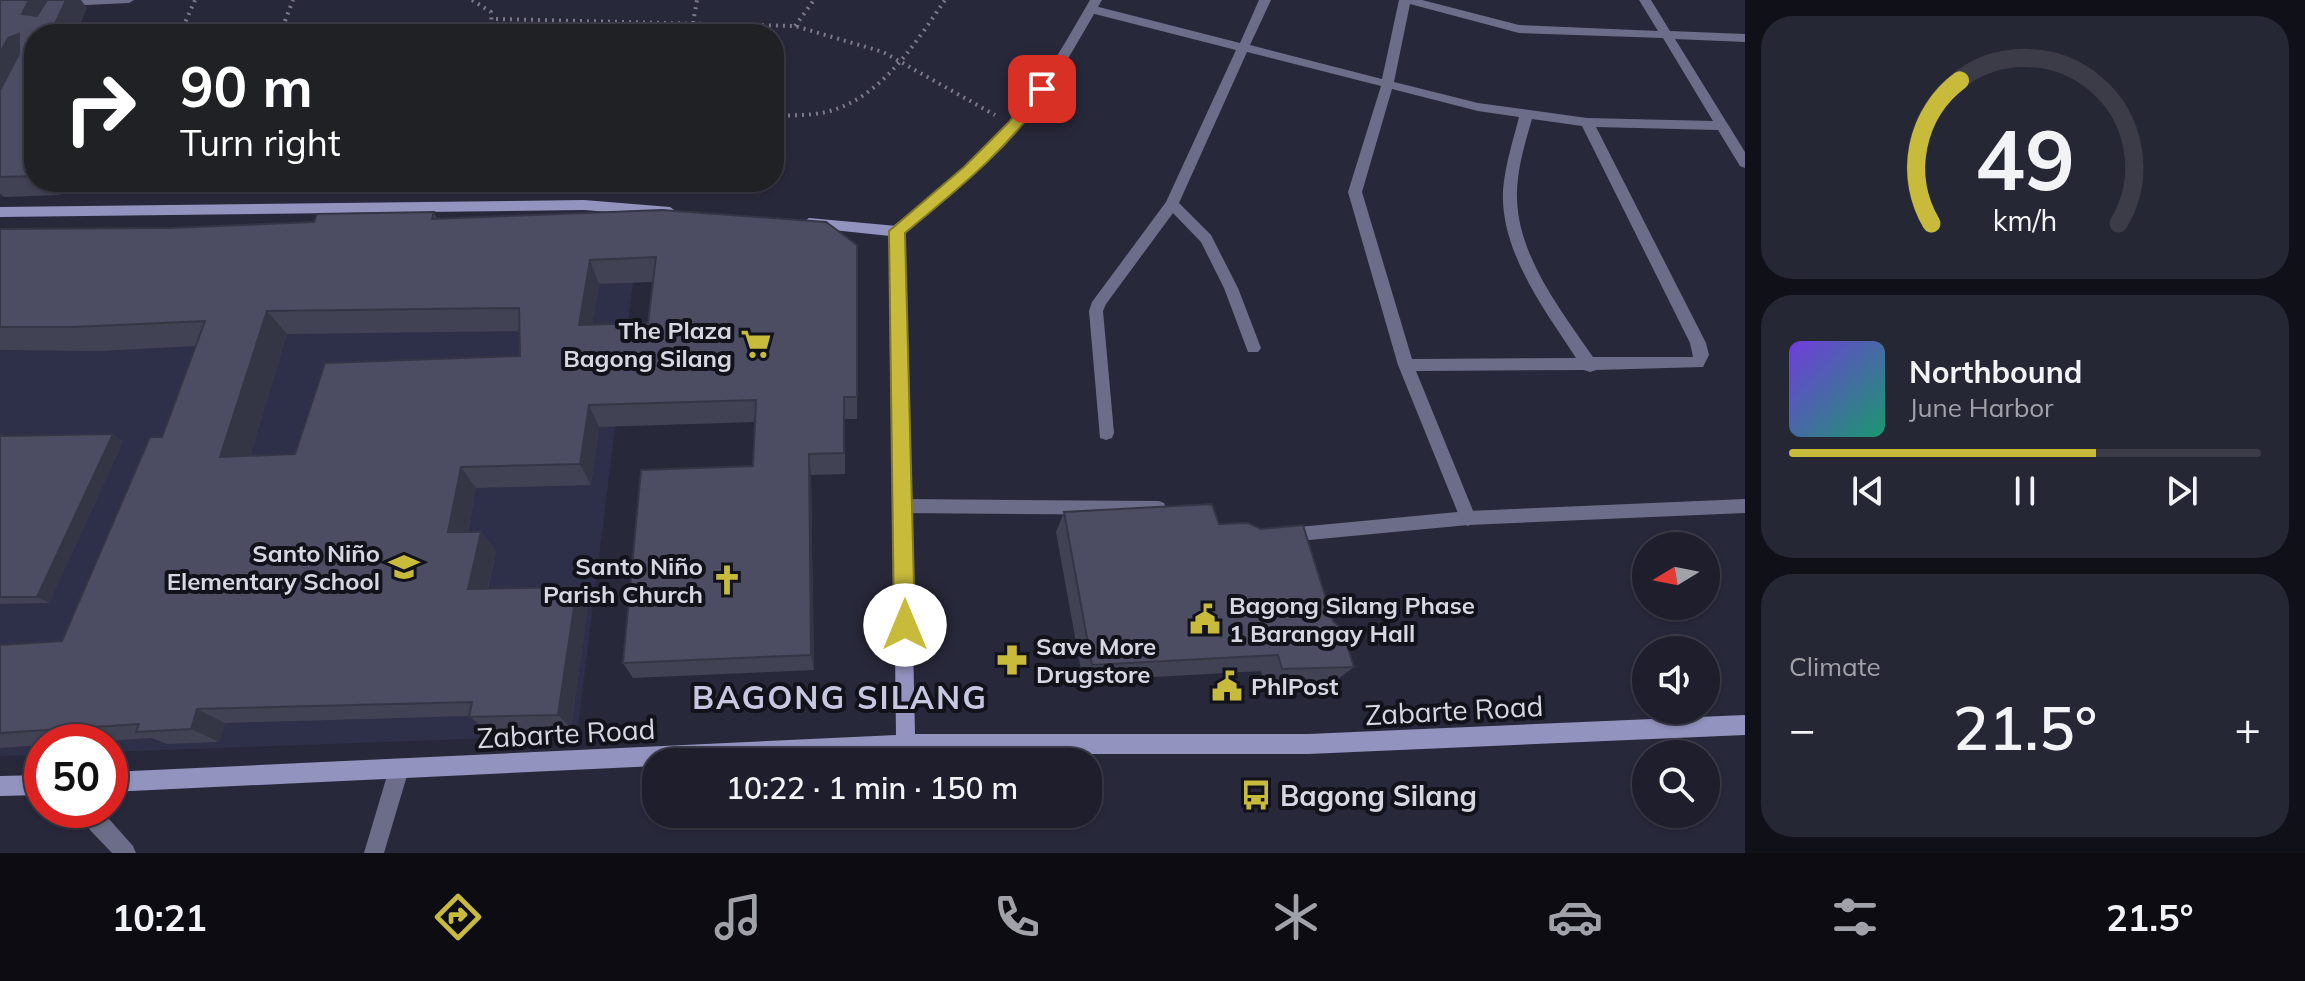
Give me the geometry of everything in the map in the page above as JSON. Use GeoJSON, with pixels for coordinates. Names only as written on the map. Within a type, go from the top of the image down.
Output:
{"type":"FeatureCollection","features":[{"type":"Feature","properties":{"kind":"main road"},"geometry":{"type":"LineString","coordinates":[[0,212],[584,205],[678,213]]}},
{"type":"Feature","properties":{"kind":"main road"},"geometry":{"type":"LineString","coordinates":[[788,222],[897,231],[906,744]]}},
{"type":"Feature","properties":{"kind":"main road","name":"Zabarte Road"},"geometry":{"type":"LineString","coordinates":[[128,781],[906,744],[1308,744],[1745,725]]}},
{"type":"Feature","properties":{"kind":"main road"},"geometry":{"type":"LineString","coordinates":[[0,786],[24,785]]}},
{"type":"Feature","properties":{"kind":"street"},"geometry":{"type":"LineString","coordinates":[[1106,433],[1096,311],[1113,281],[1172,204],[1265,0]]}},
{"type":"Feature","properties":{"kind":"street"},"geometry":{"type":"LineString","coordinates":[[1468,518],[1406,365],[1355,192],[1387,86],[1407,0],[1519,29],[1745,38]]}},
{"type":"Feature","properties":{"kind":"street"},"geometry":{"type":"LineString","coordinates":[[1645,0],[1670,36],[1745,163]]}},
{"type":"Feature","properties":{"kind":"street"},"geometry":{"type":"LineString","coordinates":[[897,231],[970,171],[1014,126],[1042,89],[1094,4],[1387,86],[1526,116],[1587,122],[1722,126]]}},
{"type":"Feature","properties":{"kind":"street"},"geometry":{"type":"LineString","coordinates":[[1526,116],[1512,174],[1510,202],[1515,231],[1560,320],[1590,366]]}},
{"type":"Feature","properties":{"kind":"street"},"geometry":{"type":"LineString","coordinates":[[1406,365],[1698,363],[1701,355],[1698,343],[1587,122]]}},
{"type":"Feature","properties":{"kind":"street"},"geometry":{"type":"LineString","coordinates":[[1172,204],[1206,239],[1231,288],[1253,348]]}},
{"type":"Feature","properties":{"kind":"street"},"geometry":{"type":"LineString","coordinates":[[374,853],[399,769]]}},
{"type":"Feature","properties":{"kind":"street"},"geometry":{"type":"LineString","coordinates":[[102,828],[126,853]]}},
{"type":"Feature","properties":{"kind":"lane"},"geometry":{"type":"LineString","coordinates":[[62,5],[129,0]]}},
{"type":"Feature","properties":{"kind":"lane"},"geometry":{"type":"LineString","coordinates":[[903,506],[1172,508]]}},
{"type":"Feature","properties":{"kind":"lane"},"geometry":{"type":"LineString","coordinates":[[1277,536],[1468,518],[1745,506]]}},
{"type":"Feature","properties":{"kind":"path"},"geometry":{"type":"LineString","coordinates":[[184,24],[195,0]]}},
{"type":"Feature","properties":{"kind":"path"},"geometry":{"type":"LineString","coordinates":[[284,24],[293,0]]}},
{"type":"Feature","properties":{"kind":"path"},"geometry":{"type":"LineString","coordinates":[[472,0],[492,10],[495,24]]}},
{"type":"Feature","properties":{"kind":"path"},"geometry":{"type":"LineString","coordinates":[[693,23],[697,0]]}},
{"type":"Feature","properties":{"kind":"path"},"geometry":{"type":"LineString","coordinates":[[795,26],[814,0]]}},
{"type":"Feature","properties":{"kind":"path"},"geometry":{"type":"LineString","coordinates":[[784,116],[811,115],[836,109],[866,92],[902,61],[945,0]]}},
{"type":"Feature","properties":{"kind":"path"},"geometry":{"type":"LineString","coordinates":[[496,19],[727,24]]}},
{"type":"Feature","properties":{"kind":"path"},"geometry":{"type":"LineString","coordinates":[[784,26],[860,44],[902,61],[1014,126]]}},
{"type":"Feature","properties":{"kind":"shaded area"},"geometry":{"type":"Polygon","coordinates":[[[639,234],[577,735],[128,751],[128,724],[24,724],[24,755],[0,756],[0,245],[639,234]]]}},
{"type":"Feature","properties":{"kind":"building"},"geometry":{"type":"Polygon","coordinates":[[[0,0],[29,0],[22,14],[37,16],[47,0],[66,0],[55,24],[24,24],[24,176],[0,177],[0,90],[19,54],[19,34],[8,38],[0,53],[0,0]]]}},
{"type":"Feature","properties":{"kind":"building"},"geometry":{"type":"Polygon","coordinates":[[[662,210],[826,222],[857,245],[857,397],[844,397],[844,453],[809,454],[811,655],[623,663],[641,470],[753,466],[756,400],[589,405],[580,464],[461,467],[448,532],[481,532],[468,589],[577,587],[558,715],[469,717],[472,702],[197,709],[191,729],[136,732],[139,724],[24,724],[24,731],[0,733],[0,645],[62,641],[150,437],[162,437],[205,321],[0,327],[0,229],[170,228],[314,222],[317,214],[434,212],[432,219],[662,210]],[[656,257],[590,260],[579,325],[648,323],[656,257]],[[519,308],[267,311],[220,457],[295,454],[325,363],[520,356],[519,308]]]}},
{"type":"Feature","properties":{"kind":"building"},"geometry":{"type":"Polygon","coordinates":[[[113,434],[37,597],[0,597],[0,436],[113,434]]]}},
{"type":"Feature","properties":{"kind":"building"},"geometry":{"type":"Polygon","coordinates":[[[1212,504],[1219,524],[1248,523],[1261,529],[1303,525],[1333,621],[1342,629],[1354,667],[1282,669],[1278,655],[1092,665],[1064,512],[1212,504]]]}},
{"type":"Feature","properties":{"kind":"place","name":"The Plaza Bagong Silang"},"geometry":{"type":"Point","coordinates":[756,344]}},
{"type":"Feature","properties":{"kind":"place","name":"Santo Niño Elementary School"},"geometry":{"type":"Point","coordinates":[404,567]}},
{"type":"Feature","properties":{"kind":"place","name":"Santo Niño Parish Church"},"geometry":{"type":"Point","coordinates":[727,580]}},
{"type":"Feature","properties":{"kind":"place","name":"Bagong Silang Phase 1 Barangay Hall"},"geometry":{"type":"Point","coordinates":[1205,619]}},
{"type":"Feature","properties":{"kind":"place","name":"Save More Drugstore"},"geometry":{"type":"Point","coordinates":[1012,660]}},
{"type":"Feature","properties":{"kind":"place","name":"PhlPost"},"geometry":{"type":"Point","coordinates":[1227,686]}},
{"type":"Feature","properties":{"kind":"place","name":"Bagong Silang"},"geometry":{"type":"Point","coordinates":[1256,795]}},
{"type":"Feature","properties":{"kind":"district","name":"BAGONG SILANG"},"geometry":{"type":"Point","coordinates":[840,697]}},
{"type":"Feature","properties":{"kind":"route"},"geometry":{"type":"LineString","coordinates":[[905,625],[897,231],[970,171],[1014,126],[1042,89]]}}]}
